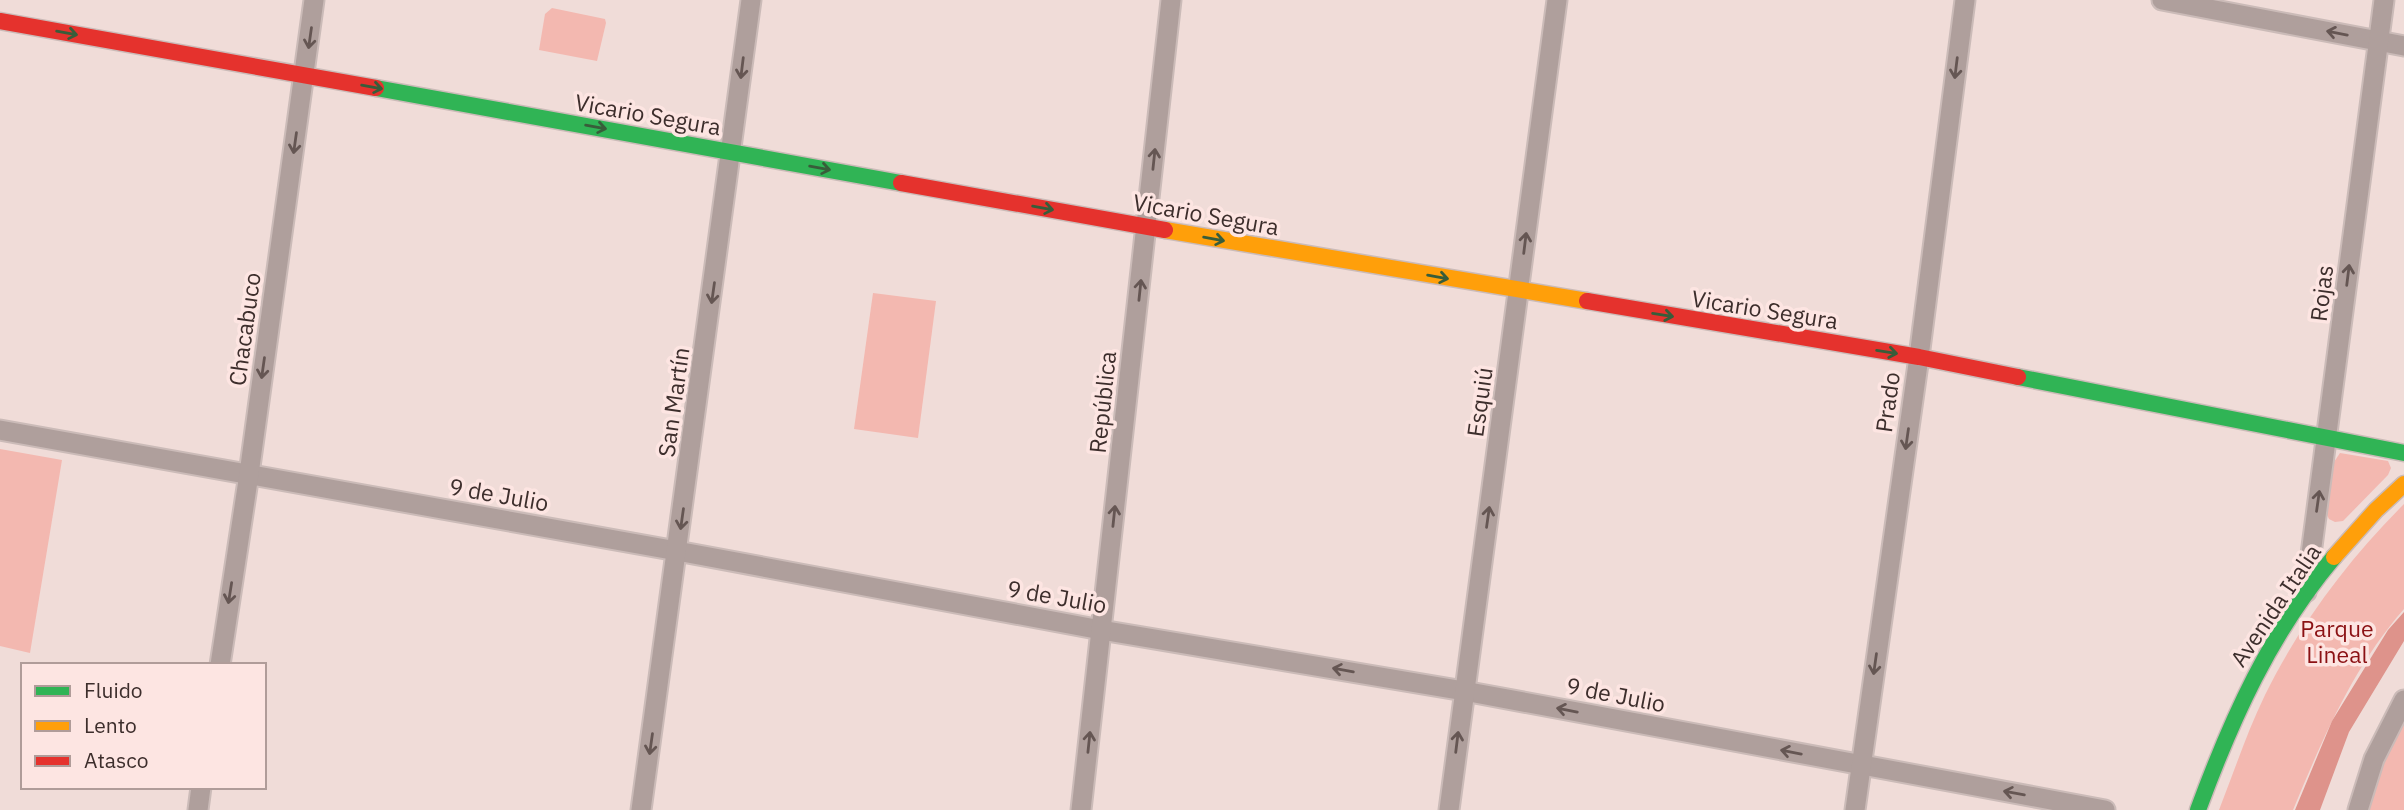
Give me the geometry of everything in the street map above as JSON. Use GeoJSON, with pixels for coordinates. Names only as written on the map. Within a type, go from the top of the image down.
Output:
{"type":"FeatureCollection","features":[{"type":"Feature","properties":{"kind":"street","name":"Chacabuco"},"geometry":{"type":"LineString","coordinates":[[220,663],[314,0]]}},
{"type":"Feature","properties":{"kind":"street","name":"San Martín"},"geometry":{"type":"LineString","coordinates":[[641,810],[751,0]]}},
{"type":"Feature","properties":{"kind":"street","name":"República"},"geometry":{"type":"LineString","coordinates":[[1081,810],[1171,0]]}},
{"type":"Feature","properties":{"kind":"street","name":"Esquiú"},"geometry":{"type":"LineString","coordinates":[[1449,810],[1557,0]]}},
{"type":"Feature","properties":{"kind":"street","name":"Prado"},"geometry":{"type":"LineString","coordinates":[[1855,810],[1919,357],[1965,0]]}},
{"type":"Feature","properties":{"kind":"street"},"geometry":{"type":"LineString","coordinates":[[2162,0],[2404,46]]}},
{"type":"Feature","properties":{"kind":"street","name":"Rojas"},"geometry":{"type":"LineString","coordinates":[[2306,593],[2384,0]]}},
{"type":"Feature","properties":{"kind":"street","name":"Vicario Segura"},"geometry":{"type":"LineString","coordinates":[[0,21],[1147,227],[1919,357],[2404,453]]}},
{"type":"Feature","properties":{"kind":"street","name":"9 de Julio"},"geometry":{"type":"LineString","coordinates":[[0,430],[1101,630],[1464,691],[2105,810]]}},
{"type":"Feature","properties":{"kind":"street","name":"Avenida Italia"},"geometry":{"type":"LineString","coordinates":[[2198,810],[2227,731],[2261,662],[2306,593],[2339,550],[2377,508],[2404,484]]}},
{"type":"Feature","properties":{"kind":"street"},"geometry":{"type":"LineString","coordinates":[[2358,810],[2374,760],[2404,700]]}},
{"type":"Feature","properties":{"kind":"street"},"geometry":{"type":"LineString","coordinates":[[198,810],[201,789]]}},
{"type":"Feature","properties":{"kind":"green space"},"geometry":{"type":"Polygon","coordinates":[[[552,8],[605,19],[597,61],[539,50],[545,14],[552,8]]]}},
{"type":"Feature","properties":{"kind":"green space"},"geometry":{"type":"Polygon","coordinates":[[[873,293],[936,301],[918,438],[854,429],[873,293]]]}},
{"type":"Feature","properties":{"kind":"green space"},"geometry":{"type":"Polygon","coordinates":[[[0,449],[62,460],[30,653],[0,646],[0,449]]]}},
{"type":"Feature","properties":{"kind":"green space"},"geometry":{"type":"Polygon","coordinates":[[[2340,453],[2388,461],[2391,468],[2388,475],[2343,521],[2335,522],[2329,519],[2326,513],[2332,465],[2340,453]]]}},
{"type":"Feature","properties":{"kind":"green space","name":"Parque Lineal"},"geometry":{"type":"Polygon","coordinates":[[[2404,504],[2404,609],[2369,655],[2340,705],[2293,810],[2219,810],[2258,709],[2294,643],[2345,570],[2404,504]]]}},
{"type":"Feature","properties":{"kind":"green space"},"geometry":{"type":"Polygon","coordinates":[[[2404,719],[2404,810],[2368,810],[2377,777],[2404,719]]]}},
{"type":"Feature","properties":{"kind":"shaded area"},"geometry":{"type":"Polygon","coordinates":[[[2404,612],[2404,641],[2349,732],[2320,810],[2295,810],[2332,721],[2388,630],[2404,612]]]}},
{"type":"Feature","properties":{"kind":"traffic: fast"},"geometry":{"type":"LineString","coordinates":[[376,88],[901,183]]}},
{"type":"Feature","properties":{"kind":"traffic: fast"},"geometry":{"type":"LineString","coordinates":[[2018,377],[2404,453]]}},
{"type":"Feature","properties":{"kind":"traffic: fast"},"geometry":{"type":"LineString","coordinates":[[2198,810],[2239,710],[2272,646],[2311,586],[2334,557]]}},
{"type":"Feature","properties":{"kind":"traffic: slow"},"geometry":{"type":"LineString","coordinates":[[1165,230],[1587,301]]}},
{"type":"Feature","properties":{"kind":"traffic: slow"},"geometry":{"type":"LineString","coordinates":[[2334,557],[2376,510],[2404,484]]}},
{"type":"Feature","properties":{"kind":"traffic: jam"},"geometry":{"type":"LineString","coordinates":[[0,21],[376,88]]}},
{"type":"Feature","properties":{"kind":"traffic: jam"},"geometry":{"type":"LineString","coordinates":[[901,183],[1165,230]]}},
{"type":"Feature","properties":{"kind":"traffic: jam"},"geometry":{"type":"LineString","coordinates":[[1587,301],[1919,357],[2018,377]]}}]}
